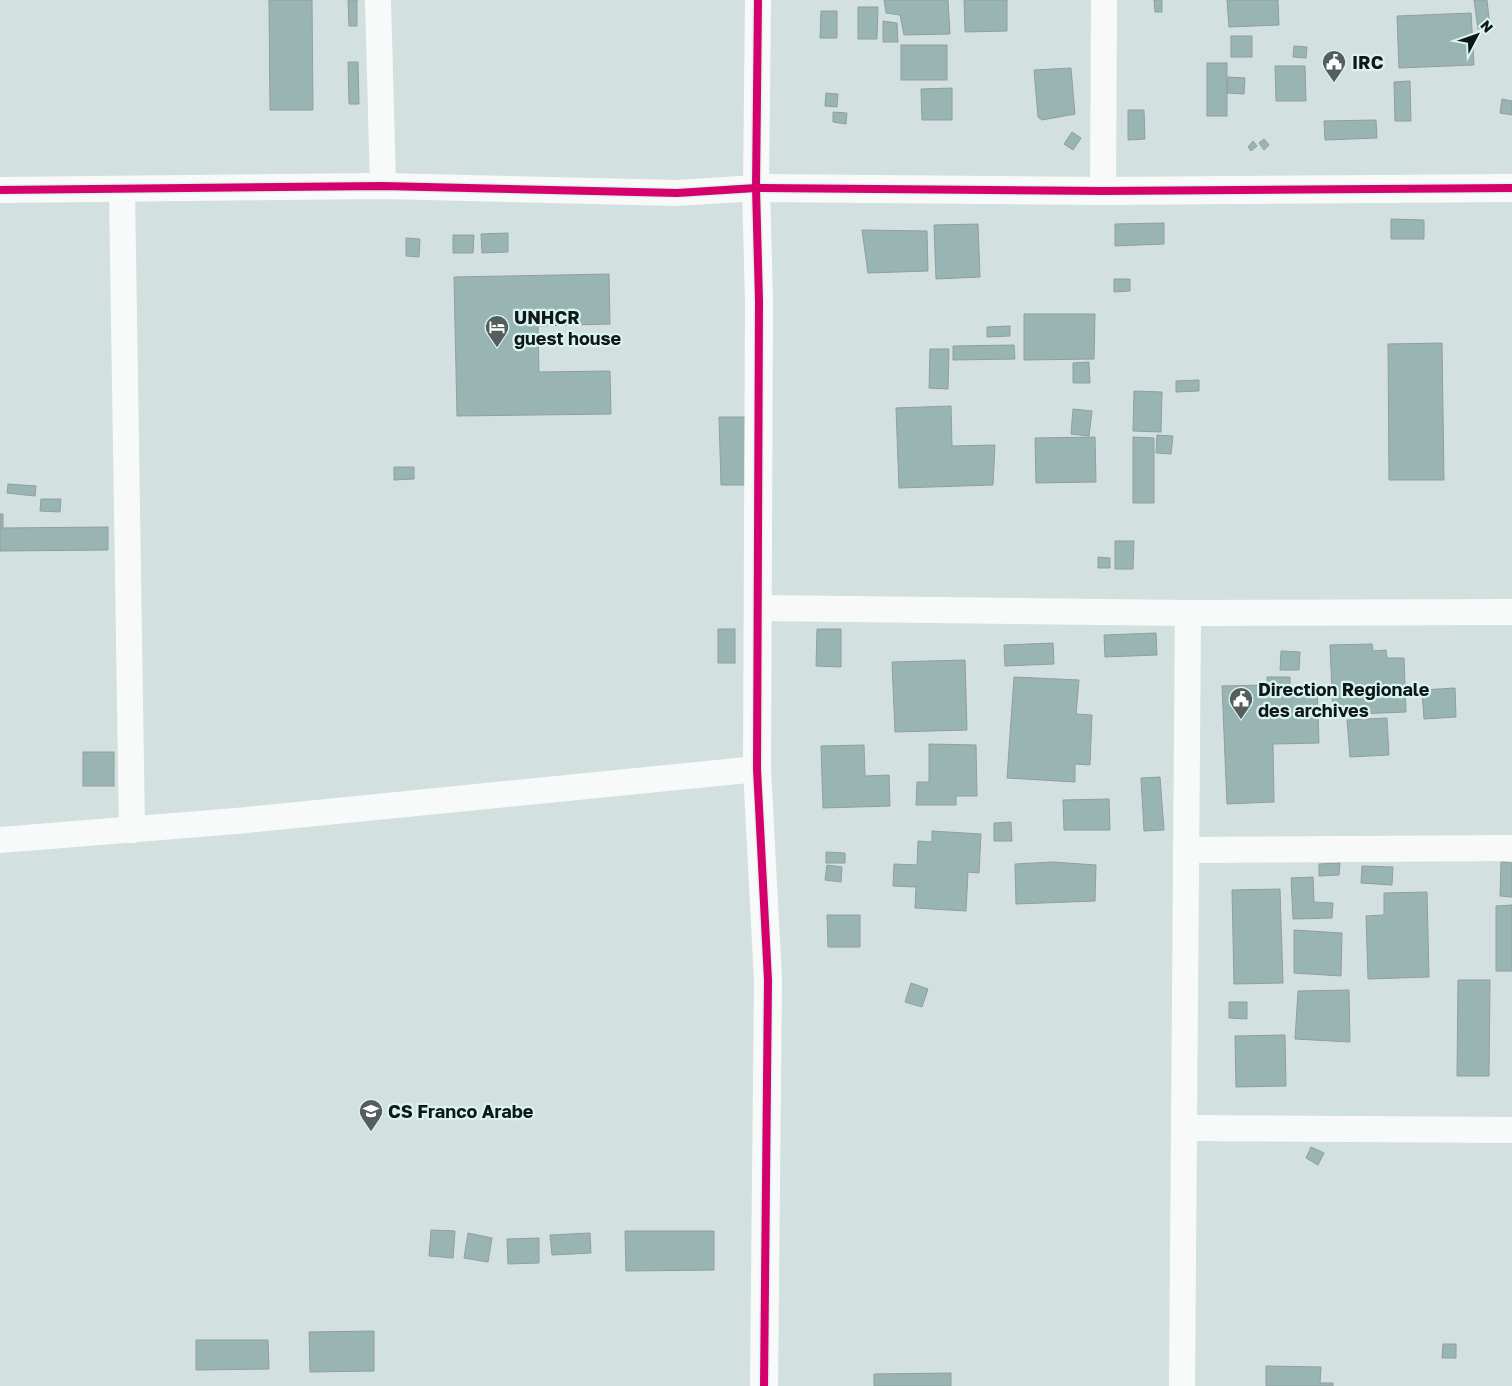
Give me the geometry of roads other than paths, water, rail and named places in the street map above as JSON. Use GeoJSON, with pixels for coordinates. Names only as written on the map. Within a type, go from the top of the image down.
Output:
{"type":"FeatureCollection","features":[{"type":"Feature","properties":{"kind":"street"},"geometry":{"type":"LineString","coordinates":[[378,0],[383,186]]}},
{"type":"Feature","properties":{"kind":"street"},"geometry":{"type":"LineString","coordinates":[[758,0],[756,188],[759,301],[757,769],[768,980],[764,1386]]}},
{"type":"Feature","properties":{"kind":"street"},"geometry":{"type":"LineString","coordinates":[[1103,191],[1104,0]]}},
{"type":"Feature","properties":{"kind":"street"},"geometry":{"type":"LineString","coordinates":[[0,190],[383,186],[677,193],[756,188],[1103,191],[1512,188]]}},
{"type":"Feature","properties":{"kind":"street"},"geometry":{"type":"LineString","coordinates":[[122,189],[132,830]]}},
{"type":"Feature","properties":{"kind":"street"},"geometry":{"type":"LineString","coordinates":[[757,608],[1188,613],[1512,612]]}},
{"type":"Feature","properties":{"kind":"street"},"geometry":{"type":"LineString","coordinates":[[1182,1386],[1188,613]]}},
{"type":"Feature","properties":{"kind":"street"},"geometry":{"type":"LineString","coordinates":[[0,840],[246,820],[757,769]]}},
{"type":"Feature","properties":{"kind":"street"},"geometry":{"type":"LineString","coordinates":[[1186,850],[1512,848]]}},
{"type":"Feature","properties":{"kind":"street"},"geometry":{"type":"LineString","coordinates":[[1184,1128],[1512,1130]]}},
{"type":"Feature","properties":{"kind":"place","name":"IRC"},"geometry":{"type":"Point","coordinates":[1334,83]}},
{"type":"Feature","properties":{"kind":"place","name":"UNHCR guest house"},"geometry":{"type":"Point","coordinates":[497,348]}},
{"type":"Feature","properties":{"kind":"place","name":"Direction Regionale des archives"},"geometry":{"type":"Point","coordinates":[1241,720]}},
{"type":"Feature","properties":{"kind":"place","name":"CS Franco Arabe"},"geometry":{"type":"Point","coordinates":[371,1132]}}]}
